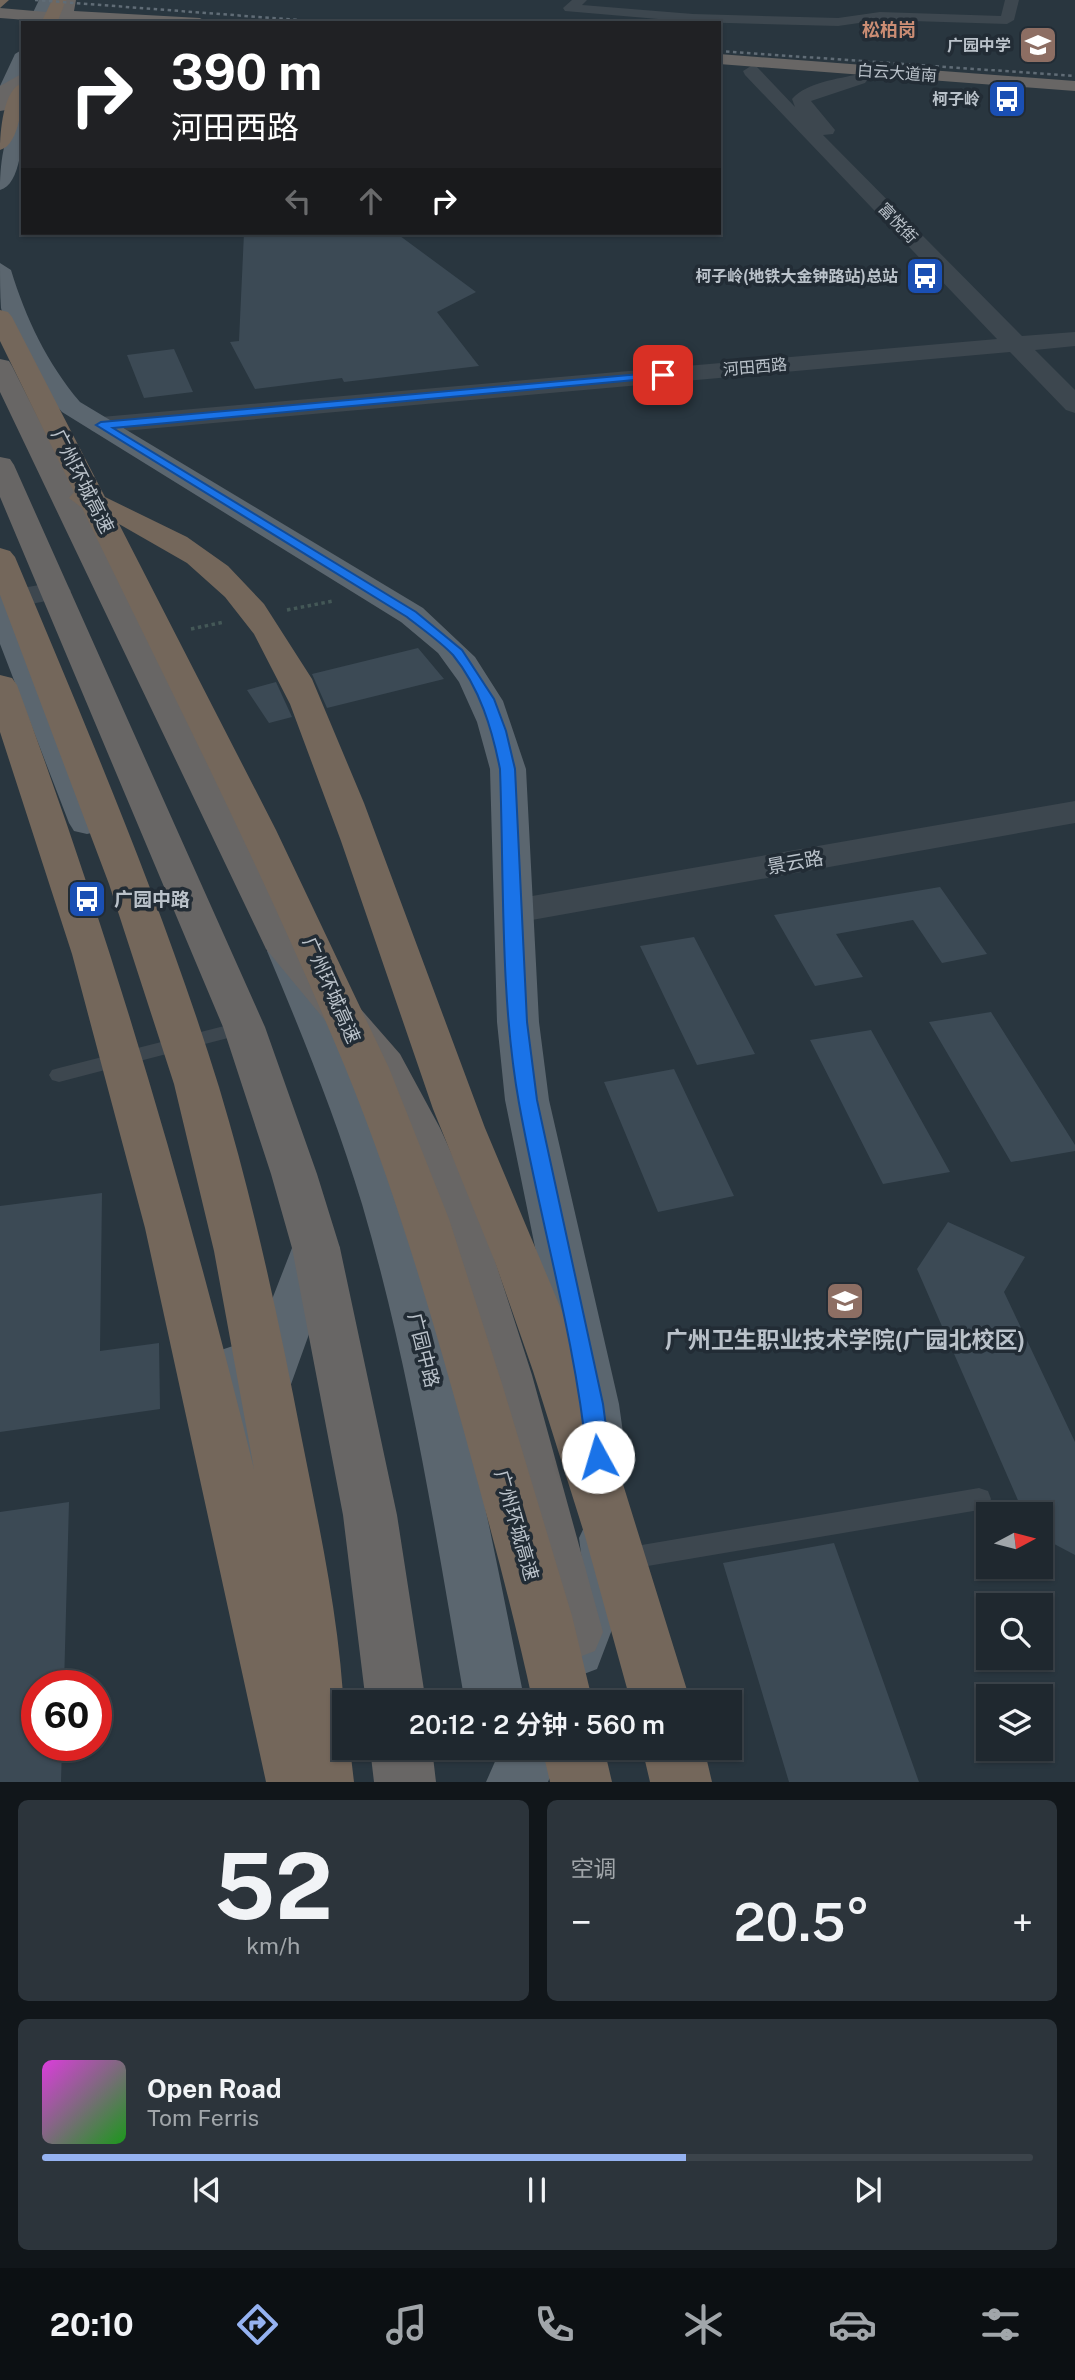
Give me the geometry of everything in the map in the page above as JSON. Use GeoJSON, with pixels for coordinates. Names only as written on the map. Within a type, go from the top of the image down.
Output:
{"type":"FeatureCollection","features":[{"type":"Feature","properties":{"kind":"highway"},"geometry":{"type":"LineString","coordinates":[[5,33],[20,0]]}},
{"type":"Feature","properties":{"kind":"highway"},"geometry":{"type":"LineString","coordinates":[[63,9],[133,21]]}},
{"type":"Feature","properties":{"kind":"highway"},"geometry":{"type":"LineString","coordinates":[[0,15],[119,21]]}},
{"type":"Feature","properties":{"kind":"highway"},"geometry":{"type":"LineString","coordinates":[[0,15],[63,21]]}},
{"type":"Feature","properties":{"kind":"highway"},"geometry":{"type":"LineString","coordinates":[[721,60],[758,67]]}},
{"type":"Feature","properties":{"kind":"highway","name":"白云大道南"},"geometry":{"type":"LineString","coordinates":[[721,69],[758,67],[1075,86]]}},
{"type":"Feature","properties":{"kind":"highway","name":"白云大道南"},"geometry":{"type":"LineString","coordinates":[[758,67],[859,79],[1075,96]]}},
{"type":"Feature","properties":{"kind":"highway"},"geometry":{"type":"LineString","coordinates":[[0,106],[18,84]]}},
{"type":"Feature","properties":{"kind":"highway"},"geometry":{"type":"LineString","coordinates":[[0,144],[18,84]]}},
{"type":"Feature","properties":{"kind":"highway","name":"广州环城高速"},"geometry":{"type":"LineString","coordinates":[[14,329],[258,830],[367,1068],[425,1219],[543,1616],[560,1690]]}},
{"type":"Feature","properties":{"kind":"highway","name":"广园中路"},"geometry":{"type":"LineString","coordinates":[[1,368],[286,949]]}},
{"type":"Feature","properties":{"kind":"highway"},"geometry":{"type":"LineString","coordinates":[[0,465],[244,1027],[316,1248],[370,1515],[394,1690]]}},
{"type":"Feature","properties":{"kind":"highway"},"geometry":{"type":"LineString","coordinates":[[62,489],[149,526],[190,550],[225,579],[254,612],[281,652],[310,708],[391,925],[455,1110],[519,1263],[604,1503],[657,1690]]}},
{"type":"Feature","properties":{"kind":"highway"},"geometry":{"type":"LineString","coordinates":[[0,557],[115,843],[196,1086],[226,1198],[271,1410],[303,1603],[323,1782]]}},
{"type":"Feature","properties":{"kind":"highway"},"geometry":{"type":"LineString","coordinates":[[0,685],[90,939],[151,1152],[208,1383],[295,1782]]}},
{"type":"Feature","properties":{"kind":"highway"},"geometry":{"type":"LineString","coordinates":[[286,949],[385,1064],[418,1128],[459,1223],[536,1480],[586,1690]]}},
{"type":"Feature","properties":{"kind":"highway"},"geometry":{"type":"LineString","coordinates":[[576,1760],[581,1782]]}},
{"type":"Feature","properties":{"kind":"highway"},"geometry":{"type":"LineString","coordinates":[[600,1760],[605,1782]]}},
{"type":"Feature","properties":{"kind":"highway"},"geometry":{"type":"LineString","coordinates":[[676,1760],[681,1782]]}},
{"type":"Feature","properties":{"kind":"main road"},"geometry":{"type":"LineString","coordinates":[[37,21],[46,0]]}},
{"type":"Feature","properties":{"kind":"main road"},"geometry":{"type":"LineString","coordinates":[[18,84],[21,66]]}},
{"type":"Feature","properties":{"kind":"main road"},"geometry":{"type":"LineString","coordinates":[[0,184],[21,129]]}},
{"type":"Feature","properties":{"kind":"main road"},"geometry":{"type":"LineString","coordinates":[[0,270],[14,329],[58,393],[71,407],[412,614],[457,653],[487,699],[499,731],[508,769],[518,1022],[527,1100],[593,1404],[610,1561],[558,1690]]}},
{"type":"Feature","properties":{"kind":"main road"},"geometry":{"type":"LineString","coordinates":[[1,368],[14,329]]}},
{"type":"Feature","properties":{"kind":"main road"},"geometry":{"type":"LineString","coordinates":[[62,489],[101,425]]}},
{"type":"Feature","properties":{"kind":"main road"},"geometry":{"type":"LineString","coordinates":[[0,603],[91,834],[140,969],[198,1171],[217,1259],[247,1433],[278,1638],[295,1782]]}},
{"type":"Feature","properties":{"kind":"main road","name":"广园中路"},"geometry":{"type":"LineString","coordinates":[[286,949],[326,1041],[395,1238],[444,1438],[492,1690]]}},
{"type":"Feature","properties":{"kind":"main road"},"geometry":{"type":"LineString","coordinates":[[247,1433],[316,1248]]}},
{"type":"Feature","properties":{"kind":"main road"},"geometry":{"type":"LineString","coordinates":[[278,1638],[332,1696]]}},
{"type":"Feature","properties":{"kind":"main road"},"geometry":{"type":"LineString","coordinates":[[505,1760],[510,1782]]}},
{"type":"Feature","properties":{"kind":"main road"},"geometry":{"type":"LineString","coordinates":[[517,1782],[527,1760]]}},
{"type":"Feature","properties":{"kind":"street"},"geometry":{"type":"LineString","coordinates":[[580,0],[570,8],[693,18],[838,22],[880,16],[1007,20],[1012,0]]}},
{"type":"Feature","properties":{"kind":"street","name":"富悦街"},"geometry":{"type":"LineString","coordinates":[[758,67],[1026,343],[1075,378]]}},
{"type":"Feature","properties":{"kind":"street","name":"富悦街"},"geometry":{"type":"LineString","coordinates":[[859,79],[822,89],[801,99],[805,108],[1026,343],[1075,405]]}},
{"type":"Feature","properties":{"kind":"street","name":"河田西路"},"geometry":{"type":"LineString","coordinates":[[101,425],[1075,339]]}},
{"type":"Feature","properties":{"kind":"street"},"geometry":{"type":"LineString","coordinates":[[0,603],[56,592]]}},
{"type":"Feature","properties":{"kind":"street","name":"景云路"},"geometry":{"type":"LineString","coordinates":[[515,911],[1075,812]]}},
{"type":"Feature","properties":{"kind":"lane"},"geometry":{"type":"LineString","coordinates":[[59,1075],[244,1027]]}},
{"type":"Feature","properties":{"kind":"lane"},"geometry":{"type":"LineString","coordinates":[[610,1561],[979,1499]]}},
{"type":"Feature","properties":{"kind":"path"},"geometry":{"type":"LineString","coordinates":[[273,612],[342,599]]}},
{"type":"Feature","properties":{"kind":"path"},"geometry":{"type":"LineString","coordinates":[[178,631],[232,621]]}},
{"type":"Feature","properties":{"kind":"building"},"geometry":{"type":"Polygon","coordinates":[[[244,235],[399,235],[476,292],[437,312],[479,366],[344,382],[342,378],[255,389],[230,342],[239,341],[244,235]]]}},
{"type":"Feature","properties":{"kind":"building"},"geometry":{"type":"Polygon","coordinates":[[[174,349],[193,392],[144,398],[127,355],[174,349]]]}},
{"type":"Feature","properties":{"kind":"building"},"geometry":{"type":"Polygon","coordinates":[[[418,648],[444,679],[327,708],[312,674],[418,648]]]}},
{"type":"Feature","properties":{"kind":"building"},"geometry":{"type":"Polygon","coordinates":[[[276,682],[292,717],[269,723],[247,690],[276,682]]]}},
{"type":"Feature","properties":{"kind":"building"},"geometry":{"type":"Polygon","coordinates":[[[940,887],[987,954],[942,963],[913,920],[836,934],[863,977],[815,986],[774,915],[940,887]]]}},
{"type":"Feature","properties":{"kind":"building"},"geometry":{"type":"Polygon","coordinates":[[[694,937],[755,1054],[697,1065],[640,946],[694,937]]]}},
{"type":"Feature","properties":{"kind":"building"},"geometry":{"type":"Polygon","coordinates":[[[991,1012],[1075,1145],[1075,1151],[1011,1162],[929,1022],[991,1012]]]}},
{"type":"Feature","properties":{"kind":"building"},"geometry":{"type":"Polygon","coordinates":[[[871,1030],[950,1172],[883,1184],[810,1040],[871,1030]]]}},
{"type":"Feature","properties":{"kind":"building"},"geometry":{"type":"Polygon","coordinates":[[[674,1069],[734,1196],[658,1212],[604,1082],[674,1069]]]}},
{"type":"Feature","properties":{"kind":"building"},"geometry":{"type":"Polygon","coordinates":[[[102,1193],[100,1351],[159,1343],[160,1409],[0,1432],[0,1206],[102,1193]]]}},
{"type":"Feature","properties":{"kind":"building"},"geometry":{"type":"Polygon","coordinates":[[[948,1222],[1025,1257],[1004,1292],[1075,1442],[1075,1555],[1054,1544],[1054,1502],[1019,1502],[917,1269],[948,1222]]]}},
{"type":"Feature","properties":{"kind":"building"},"geometry":{"type":"Polygon","coordinates":[[[69,1502],[64,1670],[21,1670],[21,1761],[62,1761],[61,1782],[0,1782],[0,1512],[69,1502]]]}},
{"type":"Feature","properties":{"kind":"building"},"geometry":{"type":"Polygon","coordinates":[[[834,1543],[919,1782],[789,1782],[723,1563],[834,1543]]]}},
{"type":"Feature","properties":{"kind":"railway"},"geometry":{"type":"LineString","coordinates":[[35,0],[312,21]]}},
{"type":"Feature","properties":{"kind":"railway"},"geometry":{"type":"LineString","coordinates":[[721,51],[1075,76]]}},
{"type":"Feature","properties":{"kind":"place","name":"广园中学"},"geometry":{"type":"Point","coordinates":[1038,45]}},
{"type":"Feature","properties":{"kind":"place","name":"柯子岭"},"geometry":{"type":"Point","coordinates":[1007,99]}},
{"type":"Feature","properties":{"kind":"place","name":"柯子岭(地铁大金钟路站)总站"},"geometry":{"type":"Point","coordinates":[925,276]}},
{"type":"Feature","properties":{"kind":"place","name":"广园中路"},"geometry":{"type":"Point","coordinates":[87,899]}},
{"type":"Feature","properties":{"kind":"place","name":"广州卫生职业技术学院(广园北校区)"},"geometry":{"type":"Point","coordinates":[845,1301]}},
{"type":"Feature","properties":{"kind":"district","name":"松柏岗"},"geometry":{"type":"Point","coordinates":[889,29]}},
{"type":"Feature","properties":{"kind":"route"},"geometry":{"type":"LineString","coordinates":[[598,1457],[593,1404],[527,1100],[518,1022],[508,769],[499,731],[487,699],[457,653],[439,634],[412,614],[101,425],[663,375]]}}]}
